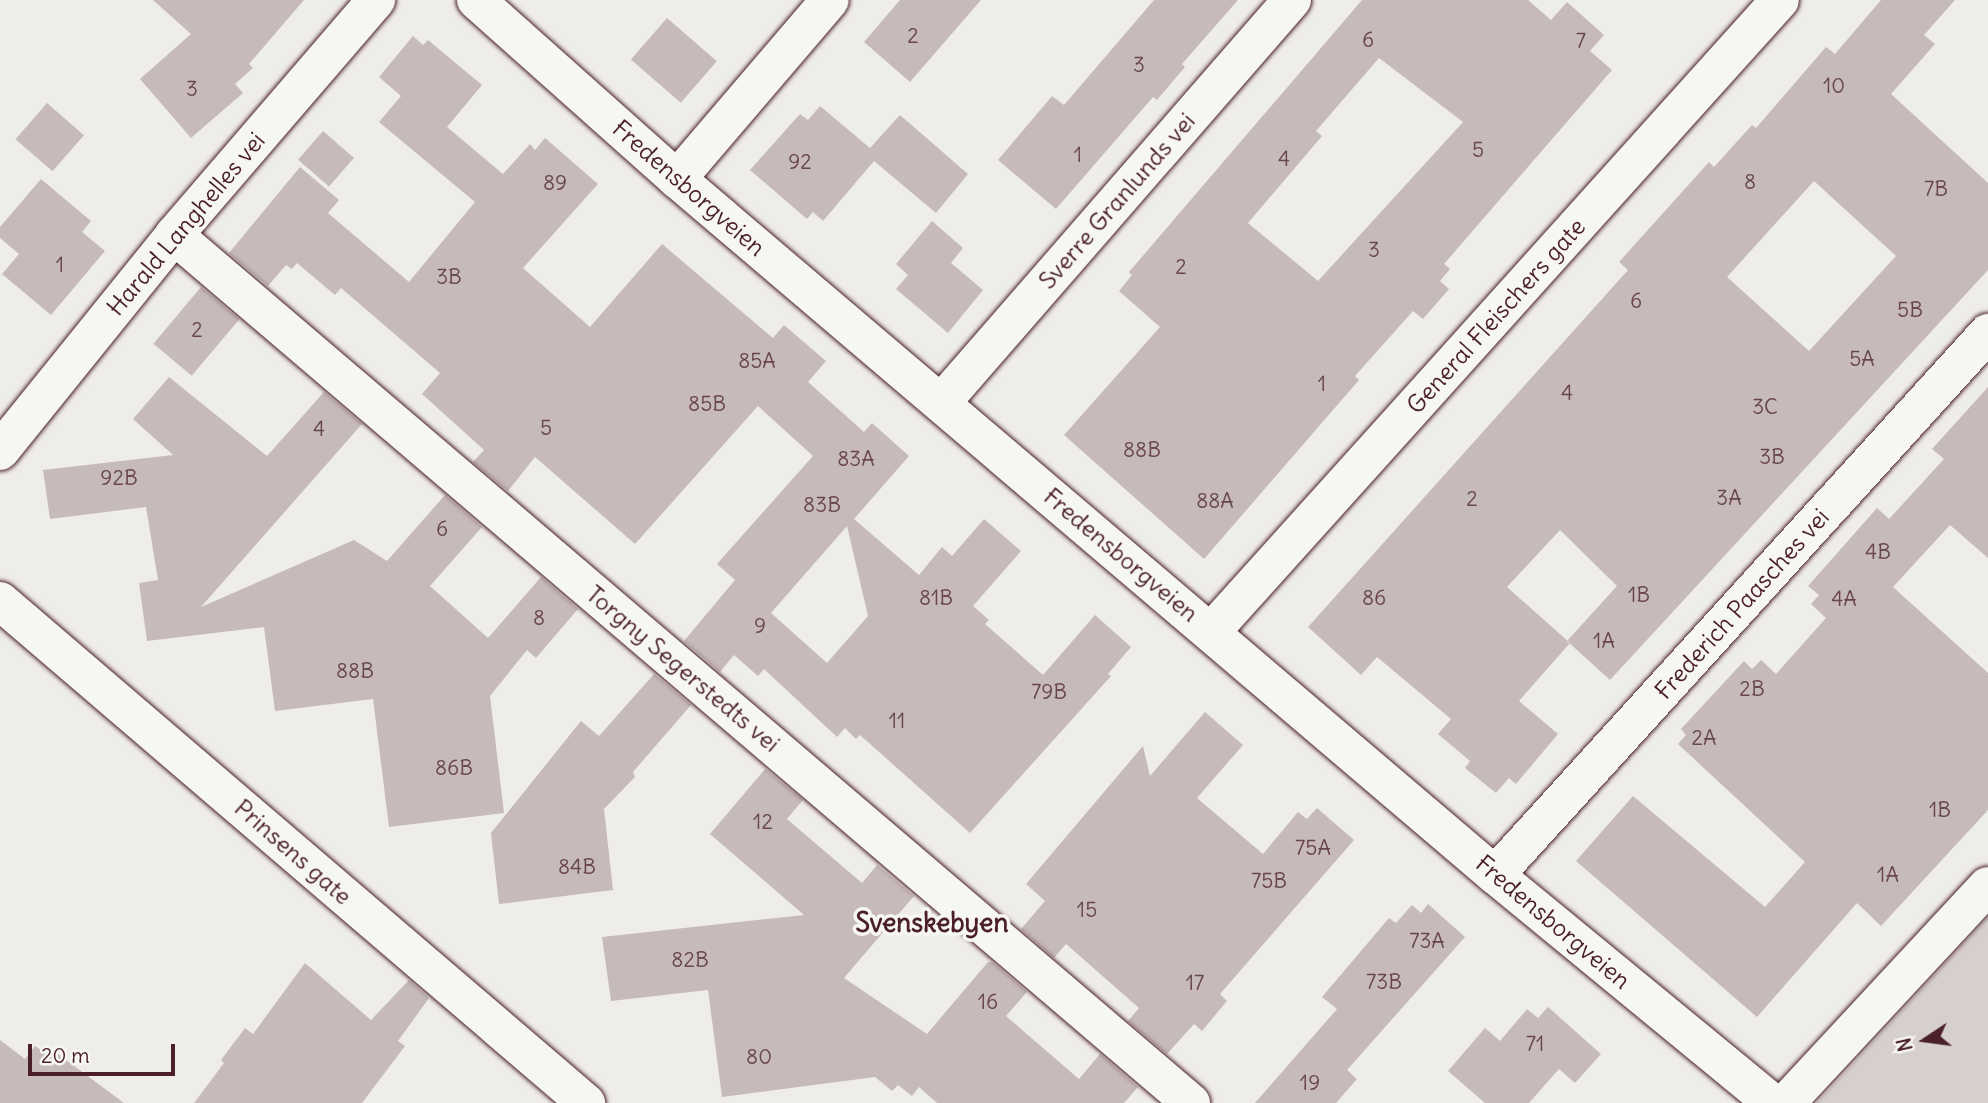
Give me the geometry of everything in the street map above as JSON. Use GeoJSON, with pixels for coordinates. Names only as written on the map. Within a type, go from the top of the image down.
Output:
{"type":"FeatureCollection","features":[{"type":"Feature","properties":{"kind":"street","name":"Harald Langhelles vei"},"geometry":{"type":"LineString","coordinates":[[0,451],[174,235],[376,0]]}},
{"type":"Feature","properties":{"kind":"street","name":"Fredensborgveien"},"geometry":{"type":"LineString","coordinates":[[476,0],[677,179],[1496,875],[1773,1103]]}},
{"type":"Feature","properties":{"kind":"street"},"geometry":{"type":"LineString","coordinates":[[677,179],[830,0]]}},
{"type":"Feature","properties":{"kind":"street","name":"Sverre Granlunds vei"},"geometry":{"type":"LineString","coordinates":[[942,402],[1292,0]]}},
{"type":"Feature","properties":{"kind":"street","name":"General Fleischers gate"},"geometry":{"type":"LineString","coordinates":[[1211,632],[1780,0]]}},
{"type":"Feature","properties":{"kind":"street","name":"Torgny Segerstedts vei"},"geometry":{"type":"LineString","coordinates":[[174,235],[1191,1103]]}},
{"type":"Feature","properties":{"kind":"street","name":"Frederich Paasches vei"},"geometry":{"type":"LineString","coordinates":[[1496,875],[1988,332]]}},
{"type":"Feature","properties":{"kind":"street","name":"Prinsens gate"},"geometry":{"type":"LineString","coordinates":[[0,601],[586,1103]]}},
{"type":"Feature","properties":{"kind":"street"},"geometry":{"type":"LineString","coordinates":[[1786,1103],[1988,886]]}},
{"type":"Feature","properties":{"kind":"shaded area"},"geometry":{"type":"Polygon","coordinates":[[[1988,917],[1988,1103],[1817,1103],[1988,917]]]}},
{"type":"Feature","properties":{"kind":"building"},"geometry":{"type":"Polygon","coordinates":[[[153,0],[304,0],[249,64],[253,68],[235,84],[243,93],[191,138],[140,79],[191,34],[153,0]]]}},
{"type":"Feature","properties":{"kind":"building"},"geometry":{"type":"Polygon","coordinates":[[[900,0],[981,0],[910,82],[864,42],[900,0]]]}},
{"type":"Feature","properties":{"kind":"building"},"geometry":{"type":"Polygon","coordinates":[[[1154,0],[1238,0],[1182,64],[1185,67],[1157,100],[1153,97],[1056,209],[998,160],[1052,96],[1064,105],[1154,0]]]}},
{"type":"Feature","properties":{"kind":"building"},"geometry":{"type":"Polygon","coordinates":[[[1362,0],[1528,0],[1551,20],[1567,2],[1604,35],[1590,51],[1612,70],[1444,264],[1450,269],[1440,281],[1449,289],[1423,319],[1413,311],[1355,376],[1359,380],[1204,559],[1064,435],[1160,327],[1119,291],[1132,275],[1129,272],[1362,0]],[[1379,58],[1316,131],[1322,136],[1248,223],[1318,281],[1463,122],[1379,58]]]}},
{"type":"Feature","properties":{"kind":"building"},"geometry":{"type":"Polygon","coordinates":[[[1881,0],[1955,0],[1924,35],[1935,44],[1891,94],[1988,183],[1988,270],[1610,680],[1570,643],[1519,701],[1558,734],[1516,784],[1509,778],[1496,793],[1465,768],[1470,761],[1438,734],[1451,719],[1377,657],[1361,675],[1308,627],[1628,270],[1619,262],[1709,162],[1714,167],[1752,125],[1756,128],[1826,47],[1835,54],[1881,0]],[[1814,181],[1727,277],[1809,351],[1896,256],[1814,181]],[[1560,530],[1507,587],[1567,641],[1617,586],[1560,530]]]}},
{"type":"Feature","properties":{"kind":"building"},"geometry":{"type":"Polygon","coordinates":[[[667,18],[717,61],[681,103],[631,60],[667,18]]]}},
{"type":"Feature","properties":{"kind":"building"},"geometry":{"type":"Polygon","coordinates":[[[413,36],[423,45],[428,40],[482,85],[447,127],[503,174],[530,144],[535,150],[545,138],[598,184],[523,268],[590,327],[662,244],[773,338],[784,325],[826,361],[808,382],[864,432],[872,423],[909,456],[854,519],[919,575],[942,547],[952,556],[984,519],[1021,551],[973,606],[989,620],[985,624],[1043,675],[1095,615],[1131,647],[1108,674],[1111,676],[970,833],[860,735],[856,739],[845,728],[837,737],[764,669],[758,676],[734,655],[720,672],[684,641],[735,580],[717,564],[813,456],[758,406],[635,544],[535,457],[508,491],[473,462],[484,450],[422,394],[440,373],[341,288],[335,295],[297,263],[292,269],[286,265],[268,286],[229,253],[300,167],[339,200],[328,213],[409,282],[475,202],[379,122],[401,96],[379,77],[413,36]],[[847,526],[771,613],[827,663],[868,616],[847,526]]]}},
{"type":"Feature","properties":{"kind":"building"},"geometry":{"type":"Polygon","coordinates":[[[47,103],[84,135],[52,171],[16,139],[47,103]]]}},
{"type":"Feature","properties":{"kind":"building"},"geometry":{"type":"Polygon","coordinates":[[[820,106],[870,148],[900,115],[968,174],[936,213],[874,161],[823,221],[813,212],[807,219],[750,170],[800,114],[808,120],[820,106]]]}},
{"type":"Feature","properties":{"kind":"building"},"geometry":{"type":"Polygon","coordinates":[[[323,131],[354,158],[329,187],[298,160],[323,131]]]}},
{"type":"Feature","properties":{"kind":"building"},"geometry":{"type":"Polygon","coordinates":[[[41,179],[91,221],[82,232],[105,251],[51,315],[2,274],[19,254],[0,238],[0,227],[41,179]]]}},
{"type":"Feature","properties":{"kind":"building"},"geometry":{"type":"Polygon","coordinates":[[[932,221],[963,248],[951,263],[983,290],[948,333],[896,289],[908,275],[896,264],[932,221]]]}},
{"type":"Feature","properties":{"kind":"building"},"geometry":{"type":"Polygon","coordinates":[[[201,287],[239,319],[192,376],[153,344],[201,287]]]}},
{"type":"Feature","properties":{"kind":"building"},"geometry":{"type":"Polygon","coordinates":[[[169,377],[267,456],[324,392],[362,424],[201,607],[354,540],[387,561],[445,495],[482,527],[430,586],[488,638],[541,577],[578,609],[536,658],[527,650],[490,696],[504,813],[389,827],[373,699],[275,711],[264,627],[147,641],[139,583],[158,580],[146,507],[50,519],[43,470],[173,455],[133,419],[169,377]]]}},
{"type":"Feature","properties":{"kind":"building"},"geometry":{"type":"Polygon","coordinates":[[[1988,387],[1988,558],[1950,525],[1893,587],[1988,673],[1988,810],[1881,926],[1857,903],[1757,1017],[1576,861],[1633,796],[1765,907],[1805,862],[1678,744],[1686,735],[1681,729],[1744,661],[1752,669],[1761,660],[1776,674],[1826,618],[1811,604],[1819,595],[1808,586],[1877,508],[1889,519],[1944,459],[1932,449],[1988,387]]]}},
{"type":"Feature","properties":{"kind":"building"},"geometry":{"type":"Polygon","coordinates":[[[654,674],[691,705],[633,772],[635,777],[604,809],[613,890],[499,904],[491,833],[581,721],[599,736],[654,674]]]}},
{"type":"Feature","properties":{"kind":"building"},"geometry":{"type":"Polygon","coordinates":[[[1205,712],[1243,745],[1197,798],[1263,854],[1298,812],[1307,819],[1317,808],[1354,840],[1220,994],[1227,1001],[1202,1031],[1194,1024],[1167,1054],[1128,1021],[1139,1008],[1066,944],[1054,958],[1021,929],[1045,901],[1026,884],[1143,746],[1150,776],[1205,712]]]}},
{"type":"Feature","properties":{"kind":"building"},"geometry":{"type":"Polygon","coordinates":[[[765,769],[803,800],[787,819],[862,883],[877,865],[914,896],[844,978],[927,1034],[988,962],[992,962],[1027,992],[1006,1016],[1079,1079],[1100,1054],[1138,1087],[1124,1103],[937,1103],[919,1087],[912,1096],[898,1085],[892,1091],[875,1077],[722,1097],[708,990],[611,1001],[602,937],[804,915],[710,834],[765,769]]]}},
{"type":"Feature","properties":{"kind":"building"},"geometry":{"type":"Polygon","coordinates":[[[1428,904],[1465,937],[1347,1070],[1357,1079],[1336,1103],[1255,1103],[1337,1009],[1322,997],[1389,918],[1396,923],[1412,905],[1421,913],[1428,904]]]}},
{"type":"Feature","properties":{"kind":"building"},"geometry":{"type":"Polygon","coordinates":[[[305,963],[371,1020],[409,980],[429,998],[398,1041],[405,1046],[362,1103],[194,1103],[224,1063],[221,1060],[245,1028],[253,1034],[305,963]]]}},
{"type":"Feature","properties":{"kind":"building"},"geometry":{"type":"Polygon","coordinates":[[[1548,1007],[1601,1054],[1575,1083],[1559,1069],[1529,1103],[1485,1103],[1448,1071],[1485,1028],[1500,1041],[1527,1009],[1538,1018],[1548,1007]]]}},
{"type":"Feature","properties":{"kind":"building"},"geometry":{"type":"Polygon","coordinates":[[[0,1040],[25,1059],[35,1046],[46,1053],[50,1048],[124,1103],[0,1103],[0,1040]]]}},
{"type":"Feature","properties":{"kind":"district","name":"Svenskebyen"},"geometry":{"type":"Point","coordinates":[932,923]}}]}
